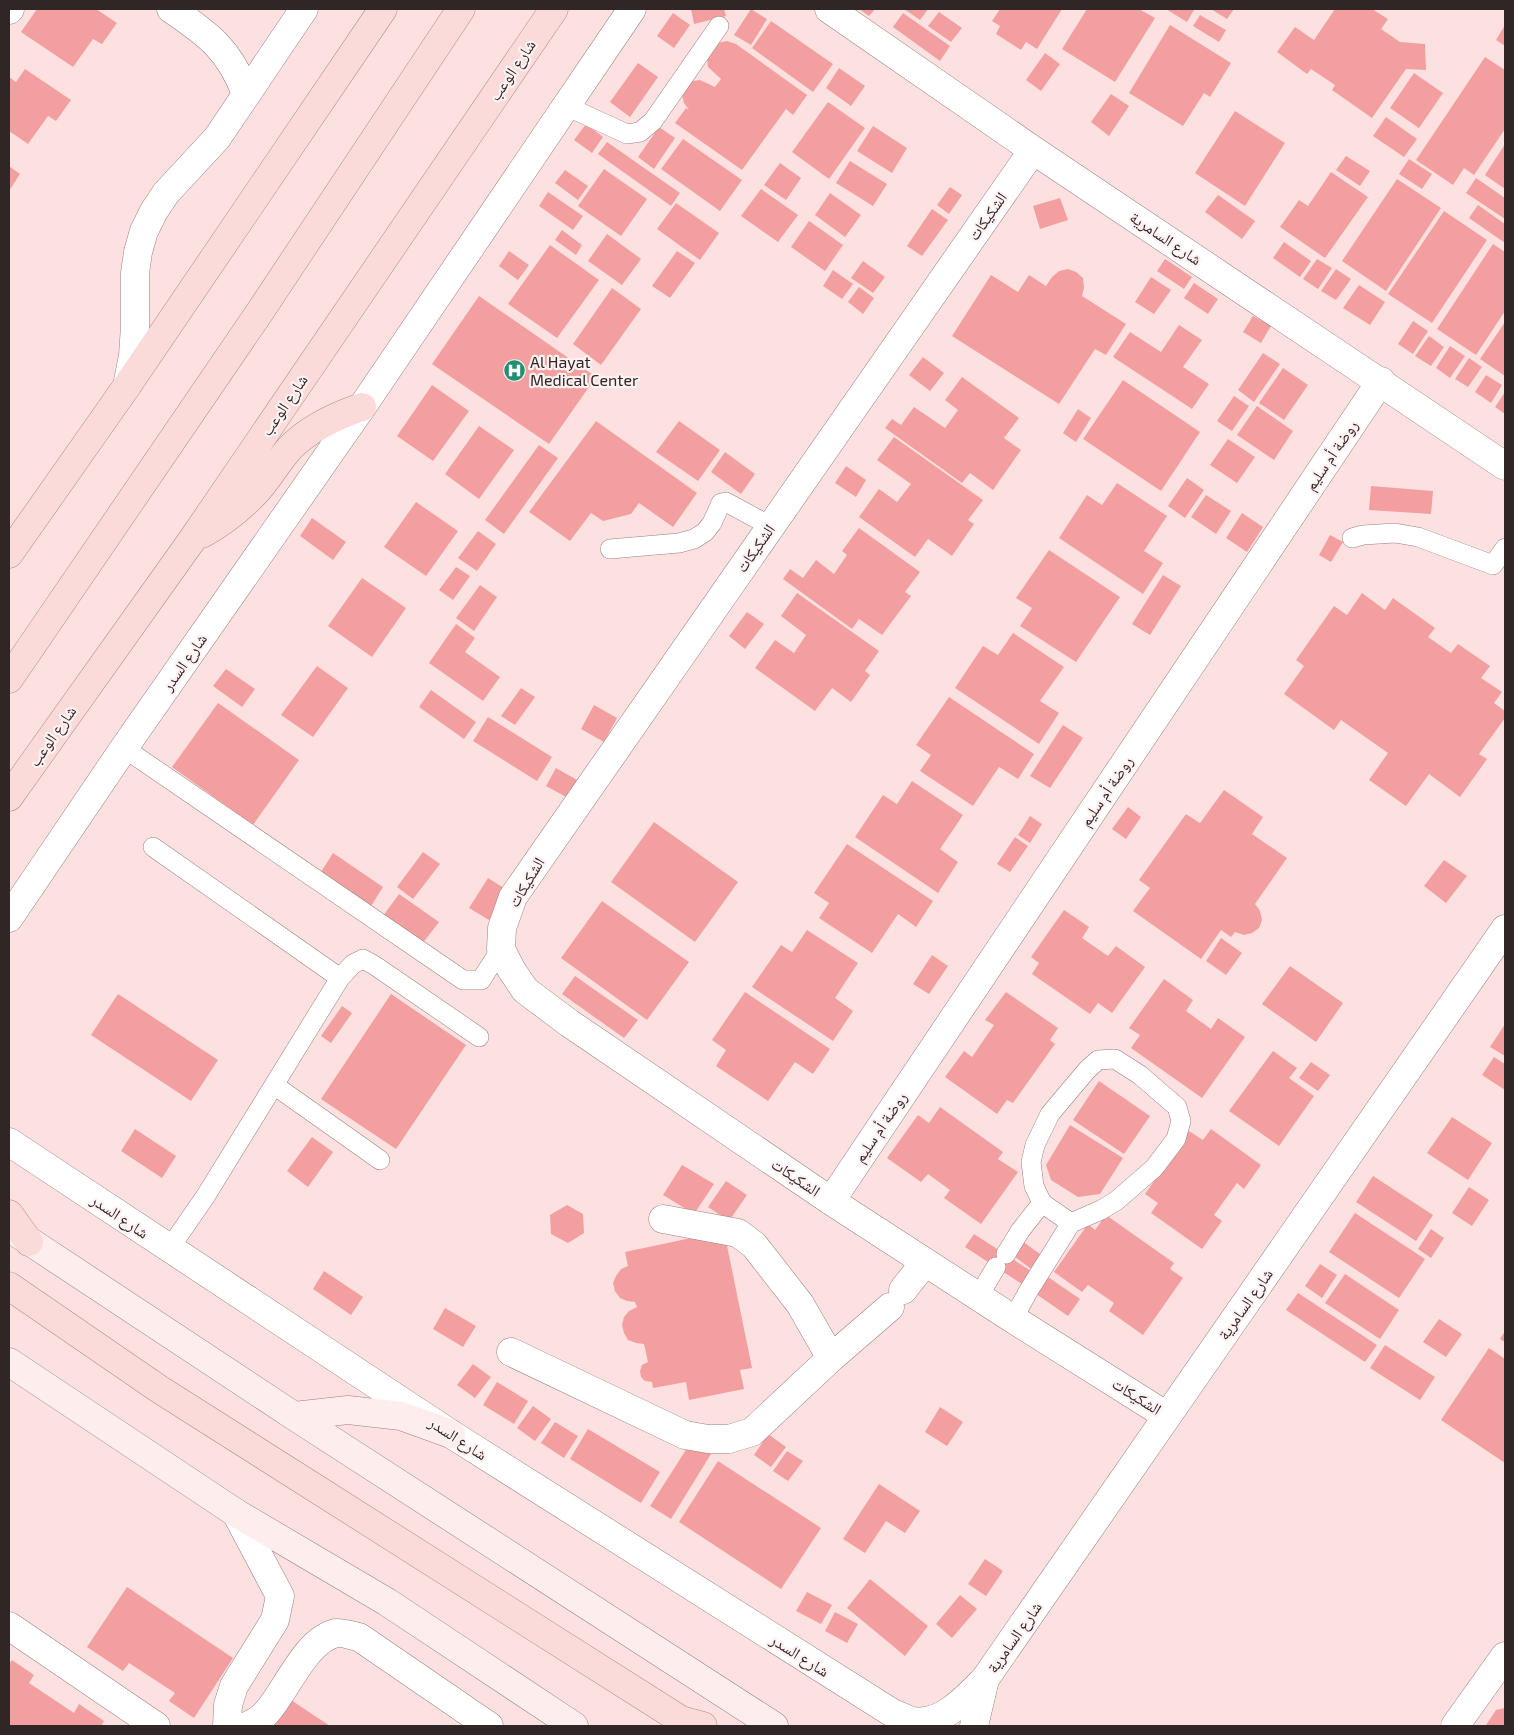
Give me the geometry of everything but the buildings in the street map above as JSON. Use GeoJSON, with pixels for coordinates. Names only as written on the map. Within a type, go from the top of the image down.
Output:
{"type":"FeatureCollection","features":[{"type":"Feature","properties":{"kind":"main road"},"geometry":{"type":"LineString","coordinates":[[9,554],[128,386],[383,9]]}},
{"type":"Feature","properties":{"kind":"main road"},"geometry":{"type":"LineString","coordinates":[[9,679],[257,316],[461,9]]}},
{"type":"Feature","properties":{"kind":"main road","name":"شارع الوعب"},"geometry":{"type":"LineString","coordinates":[[9,796],[192,540],[554,9]]}},
{"type":"Feature","properties":{"kind":"main road"},"geometry":{"type":"LineString","coordinates":[[192,540],[216,527],[238,510],[257,491],[290,448],[311,430],[336,416],[362,407]]}},
{"type":"Feature","properties":{"kind":"main road"},"geometry":{"type":"LineString","coordinates":[[9,1214],[19,1234],[294,1416],[774,1726]]}},
{"type":"Feature","properties":{"kind":"main road"},"geometry":{"type":"LineString","coordinates":[[9,1286],[209,1421],[681,1720],[703,1726]]}},
{"type":"Feature","properties":{"kind":"main road"},"geometry":{"type":"LineString","coordinates":[[9,1362],[236,1513],[387,1602],[574,1726]]}},
{"type":"Feature","properties":{"kind":"main road"},"geometry":{"type":"LineString","coordinates":[[294,1416],[348,1410],[400,1416],[451,1434]]}},
{"type":"Feature","properties":{"kind":"street"},"geometry":{"type":"LineString","coordinates":[[171,9],[202,30],[223,51],[233,64],[246,94]]}},
{"type":"Feature","properties":{"kind":"street"},"geometry":{"type":"LineString","coordinates":[[128,386],[135,326],[135,273],[144,231],[166,193],[217,138],[233,116],[304,9]]}},
{"type":"Feature","properties":{"kind":"street"},"geometry":{"type":"LineString","coordinates":[[362,407],[632,9]]}},
{"type":"Feature","properties":{"kind":"street","name":"شارع السامرية"},"geometry":{"type":"LineString","coordinates":[[829,9],[1033,150],[1381,381],[1505,466]]}},
{"type":"Feature","properties":{"kind":"street","name":"الشكيكات"},"geometry":{"type":"LineString","coordinates":[[1033,150],[513,897],[502,928],[502,949],[511,969],[525,990],[569,1023],[831,1201],[1167,1416]]}},
{"type":"Feature","properties":{"kind":"street","name":"روضة أم سليم"},"geometry":{"type":"LineString","coordinates":[[831,1201],[1381,381]]}},
{"type":"Feature","properties":{"kind":"street","name":"شارع السدر"},"geometry":{"type":"LineString","coordinates":[[9,918],[124,748],[362,407]]}},
{"type":"Feature","properties":{"kind":"street","name":"شارع السامرية"},"geometry":{"type":"LineString","coordinates":[[903,1720],[926,1721],[949,1712],[969,1696],[985,1679],[1505,929]]}},
{"type":"Feature","properties":{"kind":"street","name":"شارع السدر"},"geometry":{"type":"LineString","coordinates":[[9,1142],[451,1434],[903,1720]]}},
{"type":"Feature","properties":{"kind":"street"},"geometry":{"type":"LineString","coordinates":[[663,1219],[738,1233],[754,1245],[800,1304],[832,1358]]}},
{"type":"Feature","properties":{"kind":"street"},"geometry":{"type":"LineString","coordinates":[[511,1352],[685,1436],[729,1439],[752,1432],[896,1299],[925,1262]]}},
{"type":"Feature","properties":{"kind":"street"},"geometry":{"type":"LineString","coordinates":[[227,1726],[228,1705],[234,1686],[275,1620],[280,1596],[236,1513]]}},
{"type":"Feature","properties":{"kind":"street"},"geometry":{"type":"LineString","coordinates":[[9,1626],[156,1726]]}},
{"type":"Feature","properties":{"kind":"street"},"geometry":{"type":"LineString","coordinates":[[247,1726],[266,1713],[297,1667],[320,1640],[337,1633],[359,1637],[489,1726]]}},
{"type":"Feature","properties":{"kind":"street"},"geometry":{"type":"LineString","coordinates":[[1455,1726],[1505,1656]]}},
{"type":"Feature","properties":{"kind":"street","name":"شارع السامرية"},"geometry":{"type":"LineString","coordinates":[[974,1726],[985,1679]]}},
{"type":"Feature","properties":{"kind":"lane"},"geometry":{"type":"LineString","coordinates":[[566,106],[627,134],[640,132],[653,121],[719,26]]}},
{"type":"Feature","properties":{"kind":"lane"},"geometry":{"type":"LineString","coordinates":[[610,550],[678,543],[694,539],[705,532],[712,523],[721,502],[726,502],[770,526]]}},
{"type":"Feature","properties":{"kind":"lane"},"geometry":{"type":"LineString","coordinates":[[1352,538],[1363,535],[1395,533],[1418,537],[1499,571],[1505,548]]}},
{"type":"Feature","properties":{"kind":"lane"},"geometry":{"type":"LineString","coordinates":[[124,748],[463,980],[481,980],[502,949]]}},
{"type":"Feature","properties":{"kind":"lane"},"geometry":{"type":"LineString","coordinates":[[153,847],[340,978]]}},
{"type":"Feature","properties":{"kind":"lane"},"geometry":{"type":"LineString","coordinates":[[169,1249],[205,1197],[340,978],[353,964],[363,960],[374,965],[479,1037]]}},
{"type":"Feature","properties":{"kind":"lane"},"geometry":{"type":"LineString","coordinates":[[1013,1319],[1029,1290],[1072,1223],[1116,1201],[1154,1168],[1176,1138],[1180,1121],[1177,1107],[1140,1075],[1115,1059],[1098,1060],[1081,1076],[1050,1114],[1035,1144],[1031,1162],[1034,1186],[1042,1203],[1072,1223]]}},
{"type":"Feature","properties":{"kind":"lane"},"geometry":{"type":"LineString","coordinates":[[274,1085],[380,1160]]}},
{"type":"Feature","properties":{"kind":"lane"},"geometry":{"type":"LineString","coordinates":[[978,1296],[1020,1231],[1042,1203]]}},
{"type":"Feature","properties":{"kind":"place","name":"Al Hayat Medical Center"},"geometry":{"type":"Point","coordinates":[514,371]}}]}
